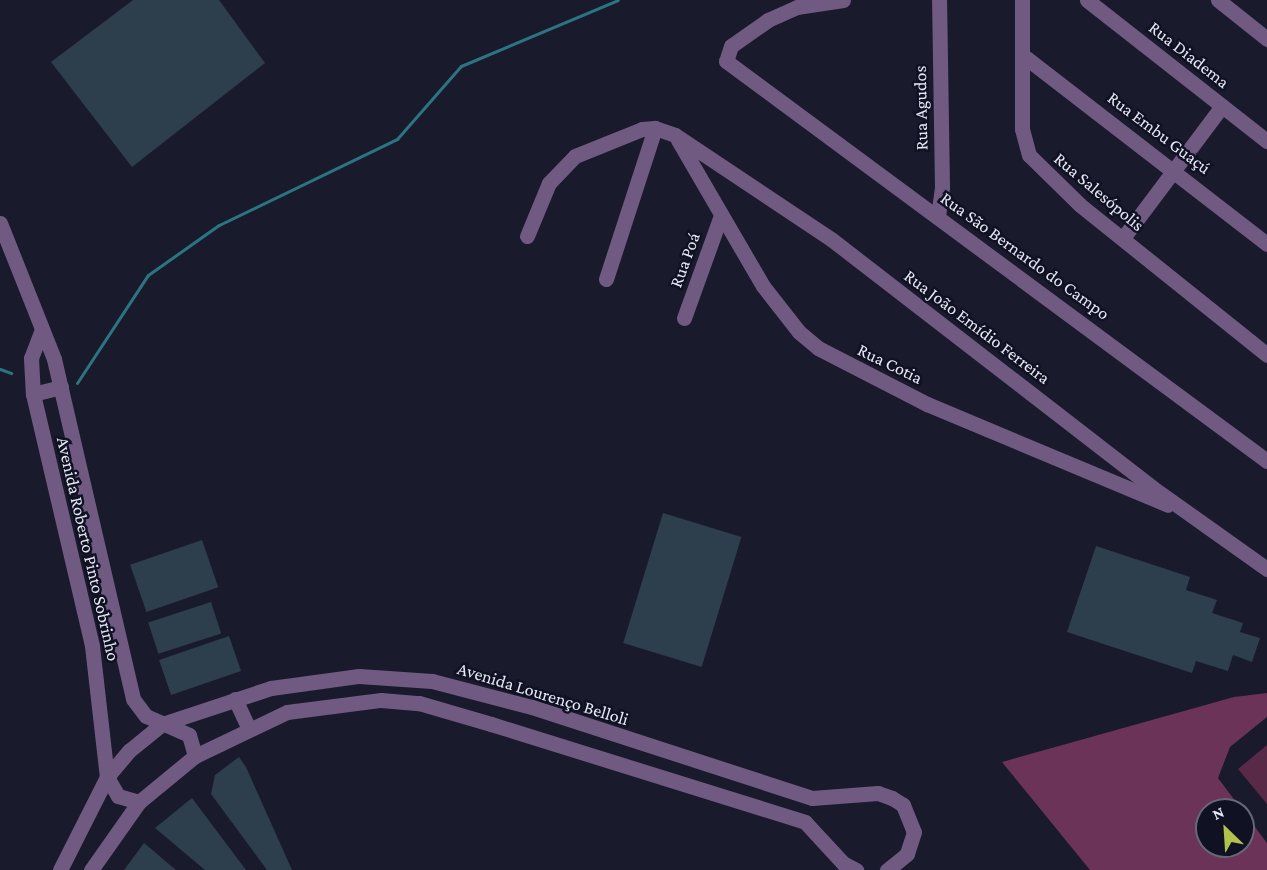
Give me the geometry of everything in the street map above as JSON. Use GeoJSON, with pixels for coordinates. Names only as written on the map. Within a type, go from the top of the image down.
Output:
{"type":"FeatureCollection","features":[{"type":"Feature","properties":{"kind":"street","name":"Rua São Bernardo do Campo"},"geometry":{"type":"LineString","coordinates":[[843,0],[784,12],[730,46],[726,55],[729,67],[938,216],[1267,461]]}},
{"type":"Feature","properties":{"kind":"street","name":"Rua Agudos"},"geometry":{"type":"LineString","coordinates":[[938,216],[942,187],[939,0]]}},
{"type":"Feature","properties":{"kind":"street","name":"Rua Salesópolis"},"geometry":{"type":"LineString","coordinates":[[1022,0],[1025,57],[1022,129],[1029,155],[1040,170],[1267,355]]}},
{"type":"Feature","properties":{"kind":"street","name":"Rua Diadema"},"geometry":{"type":"LineString","coordinates":[[1087,0],[1267,141]]}},
{"type":"Feature","properties":{"kind":"street"},"geometry":{"type":"LineString","coordinates":[[1218,0],[1267,39]]}},
{"type":"Feature","properties":{"kind":"street","name":"Rua Embu Guaçú"},"geometry":{"type":"LineString","coordinates":[[1025,57],[1174,169],[1267,243]]}},
{"type":"Feature","properties":{"kind":"street"},"geometry":{"type":"LineString","coordinates":[[1122,238],[1222,106]]}},
{"type":"Feature","properties":{"kind":"street"},"geometry":{"type":"LineString","coordinates":[[527,236],[549,183],[562,168],[613,139],[655,128]]}},
{"type":"Feature","properties":{"kind":"street"},"geometry":{"type":"LineString","coordinates":[[606,279],[655,128]]}},
{"type":"Feature","properties":{"kind":"street","name":"Rua João Emídio Ferreira"},"geometry":{"type":"LineString","coordinates":[[655,128],[675,135],[831,239],[1185,510],[1267,569]]}},
{"type":"Feature","properties":{"kind":"street","name":"Rua Cotia"},"geometry":{"type":"LineString","coordinates":[[675,135],[721,215],[781,311],[818,348],[977,426],[1185,510]]}},
{"type":"Feature","properties":{"kind":"street","name":"Rua Poá"},"geometry":{"type":"LineString","coordinates":[[684,318],[721,215]]}},
{"type":"Feature","properties":{"kind":"street","name":"Avenida Roberto Pinto Sobrinho"},"geometry":{"type":"LineString","coordinates":[[0,223],[61,387],[130,687],[138,708],[162,724],[189,735],[195,756]]}},
{"type":"Feature","properties":{"kind":"street","name":"Avenida Roberto Pinto Sobrinho"},"geometry":{"type":"LineString","coordinates":[[41,332],[31,358],[33,394],[92,646],[107,777]]}},
{"type":"Feature","properties":{"kind":"street"},"geometry":{"type":"LineString","coordinates":[[33,394],[61,387]]}},
{"type":"Feature","properties":{"kind":"street","name":"Avenida Lourenço Belloli"},"geometry":{"type":"LineString","coordinates":[[60,870],[107,777],[130,750],[162,724],[235,699],[325,679],[432,681],[532,707],[812,798],[878,793],[903,805],[914,832],[907,854],[887,870]]}},
{"type":"Feature","properties":{"kind":"street"},"geometry":{"type":"LineString","coordinates":[[235,699],[248,728]]}},
{"type":"Feature","properties":{"kind":"street"},"geometry":{"type":"LineString","coordinates":[[90,870],[139,802],[195,756],[248,728],[308,707],[381,700],[419,703],[806,822],[843,863],[856,870]]}},
{"type":"Feature","properties":{"kind":"street"},"geometry":{"type":"LineString","coordinates":[[107,777],[118,796],[139,802]]}},
{"type":"Feature","properties":{"kind":"shaded area"},"geometry":{"type":"Polygon","coordinates":[[[1267,693],[1267,717],[1230,747],[1218,778],[1233,798],[1195,798],[1195,858],[1255,858],[1255,827],[1267,843],[1267,870],[1090,870],[1002,762],[1234,697],[1267,693]]]}},
{"type":"Feature","properties":{"kind":"shaded area"},"geometry":{"type":"Polygon","coordinates":[[[1267,745],[1267,804],[1238,769],[1267,745]]]}},
{"type":"Feature","properties":{"kind":"building"},"geometry":{"type":"Polygon","coordinates":[[[133,0],[219,0],[265,63],[132,167],[51,62],[133,0]]]}},
{"type":"Feature","properties":{"kind":"building"},"geometry":{"type":"Polygon","coordinates":[[[663,513],[741,537],[702,667],[623,643],[663,513]]]}},
{"type":"Feature","properties":{"kind":"building"},"geometry":{"type":"Polygon","coordinates":[[[202,540],[218,587],[146,612],[130,565],[202,540]]]}},
{"type":"Feature","properties":{"kind":"building"},"geometry":{"type":"Polygon","coordinates":[[[1096,546],[1190,577],[1186,590],[1217,600],[1212,613],[1243,623],[1240,632],[1260,638],[1252,662],[1233,655],[1228,671],[1196,661],[1192,673],[1067,632],[1096,546]]]}},
{"type":"Feature","properties":{"kind":"building"},"geometry":{"type":"Polygon","coordinates":[[[211,602],[221,633],[158,654],[148,622],[211,602]]]}},
{"type":"Feature","properties":{"kind":"building"},"geometry":{"type":"Polygon","coordinates":[[[229,636],[241,671],[171,695],[159,660],[229,636]]]}},
{"type":"Feature","properties":{"kind":"building"},"geometry":{"type":"Polygon","coordinates":[[[239,757],[246,767],[292,870],[267,870],[211,794],[215,775],[239,757]]]}},
{"type":"Feature","properties":{"kind":"building"},"geometry":{"type":"Polygon","coordinates":[[[192,798],[246,870],[205,870],[155,828],[192,798]]]}},
{"type":"Feature","properties":{"kind":"building"},"geometry":{"type":"Polygon","coordinates":[[[144,843],[176,870],[124,870],[144,843]]]}},
{"type":"Feature","properties":{"kind":"waterway"},"geometry":{"type":"LineString","coordinates":[[77,383],[148,275],[219,225],[397,139],[461,66],[618,0]]}},
{"type":"Feature","properties":{"kind":"waterway"},"geometry":{"type":"LineString","coordinates":[[0,369],[11,373]]}}]}
